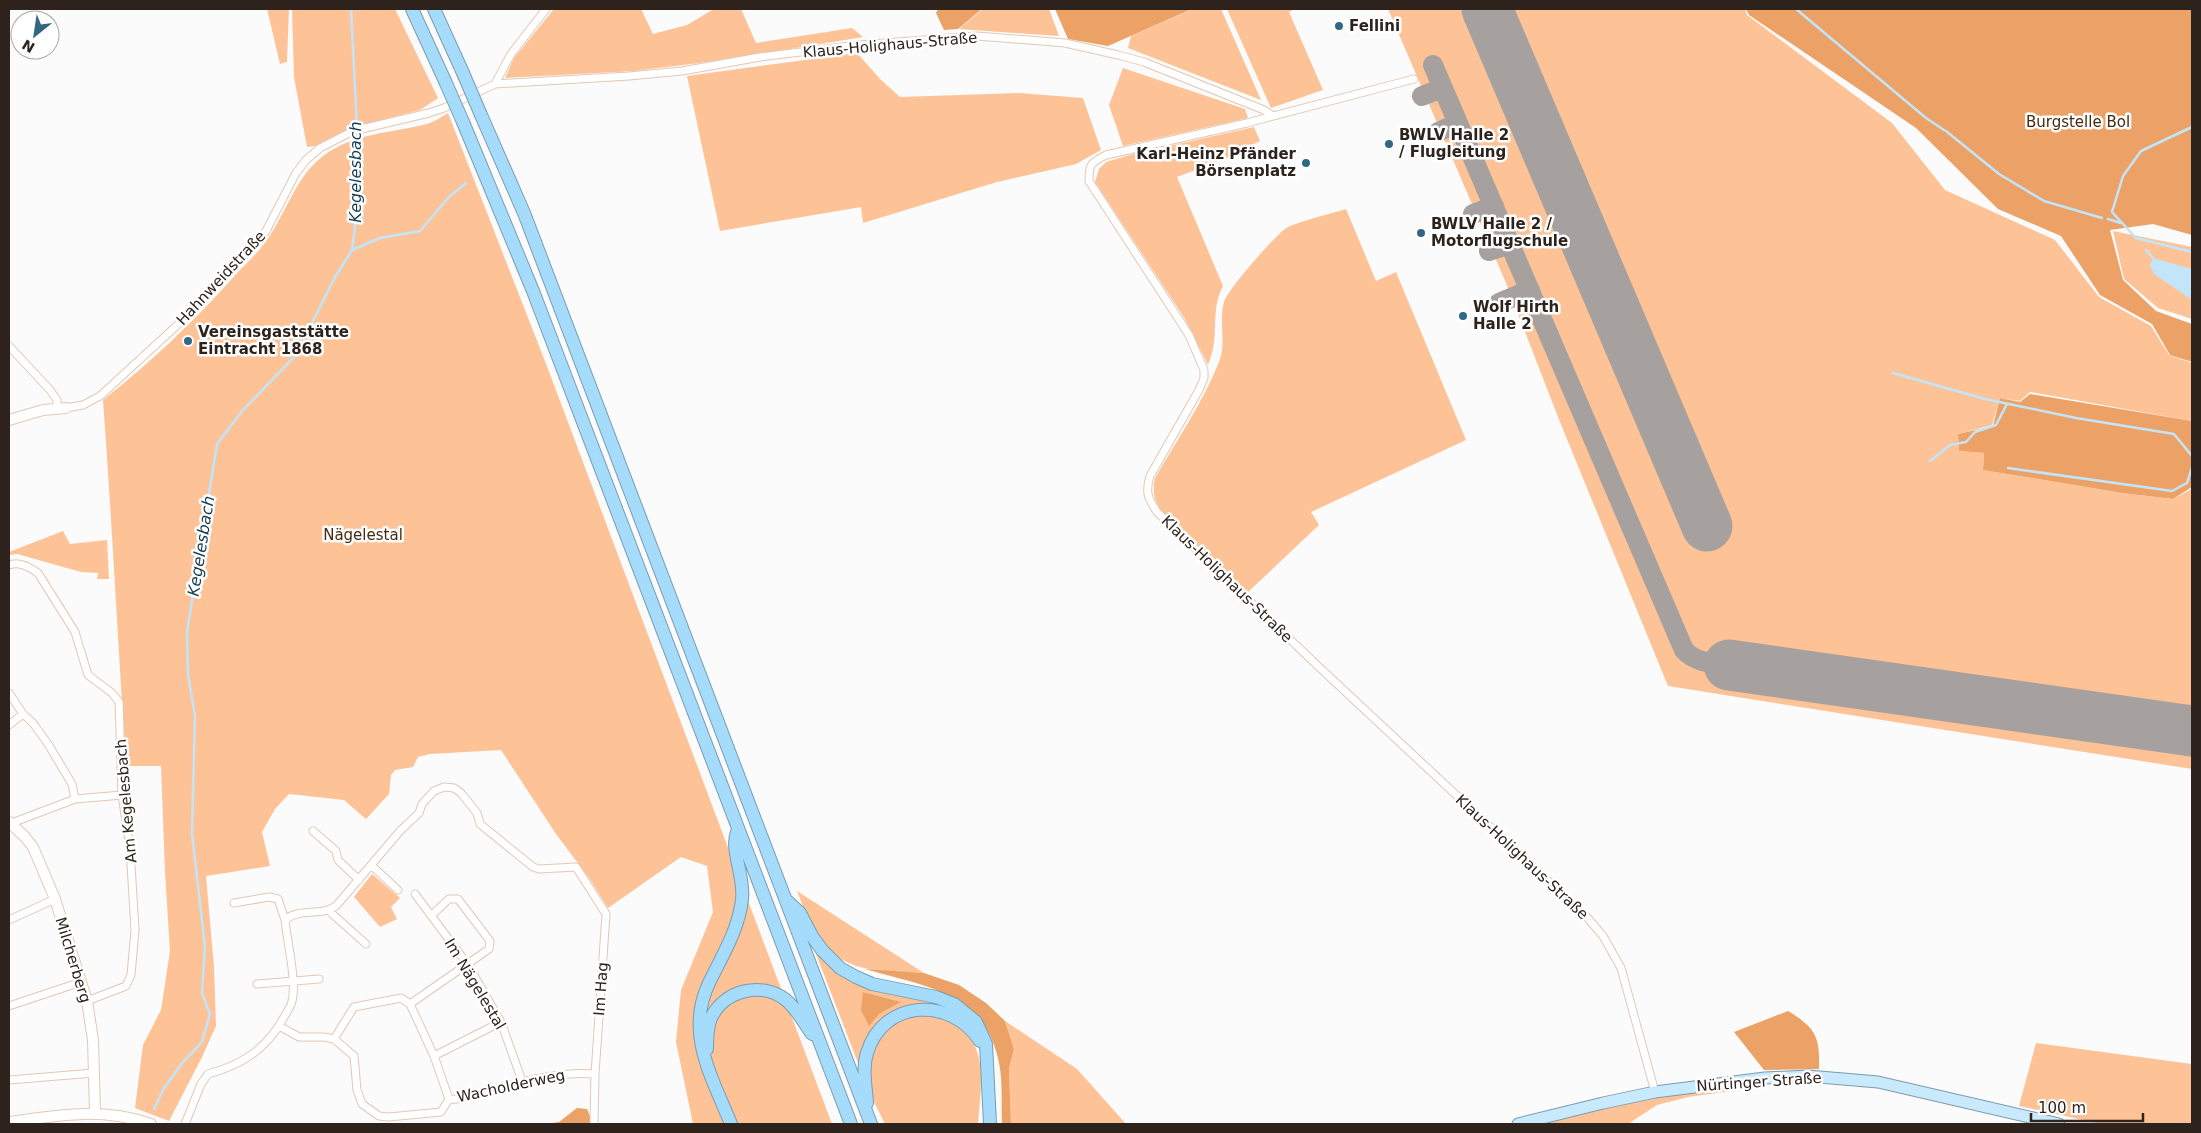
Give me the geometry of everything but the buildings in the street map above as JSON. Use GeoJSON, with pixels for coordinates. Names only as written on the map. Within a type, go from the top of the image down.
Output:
{"type":"FeatureCollection","features":[{"type":"Feature","properties":{"kind":"highway"},"geometry":{"type":"LineString","coordinates":[[412,9],[463,122],[522,264],[851,1124]]}},
{"type":"Feature","properties":{"kind":"highway"},"geometry":{"type":"LineString","coordinates":[[434,9],[524,213],[869,1120]]}},
{"type":"Feature","properties":{"kind":"highway"},"geometry":{"type":"LineString","coordinates":[[730,1124],[699,1038],[701,1008],[708,986],[737,923],[742,899],[742,874],[734,841],[738,830]]}},
{"type":"Feature","properties":{"kind":"highway"},"geometry":{"type":"LineString","coordinates":[[785,900],[800,913],[812,936],[829,958],[840,968],[872,984],[936,996],[954,1004],[967,1013],[983,1034],[988,1059],[992,1121]]}},
{"type":"Feature","properties":{"kind":"highway"},"geometry":{"type":"LineString","coordinates":[[707,1061],[708,1031],[715,1011],[732,996],[752,990],[765,990],[786,1000],[822,1048]]}},
{"type":"Feature","properties":{"kind":"highway"},"geometry":{"type":"LineString","coordinates":[[869,1120],[865,1076],[867,1052],[877,1033],[888,1022],[901,1014],[924,1009],[949,1013],[968,1026],[977,1037],[988,1059]]}},
{"type":"Feature","properties":{"kind":"main road","name":"Nürtinger Straße"},"geometry":{"type":"LineString","coordinates":[[1518,1124],[1603,1102],[1655,1092],[1765,1078],[1808,1076],[1852,1079],[1897,1087],[2059,1124]]}},
{"type":"Feature","properties":{"kind":"street"},"geometry":{"type":"LineString","coordinates":[[495,84],[511,54],[546,9]]}},
{"type":"Feature","properties":{"kind":"street","name":"Klaus-Holighaus-Straße"},"geometry":{"type":"LineString","coordinates":[[495,84],[629,76],[675,71],[858,44],[940,38],[994,37],[1065,44],[1144,62],[1273,116]]}},
{"type":"Feature","properties":{"kind":"street","name":"Klaus-Holighaus-Straße"},"geometry":{"type":"LineString","coordinates":[[1414,78],[1273,116],[1106,155],[1092,162],[1089,168],[1089,181],[1190,335],[1204,370],[1204,378],[1199,390],[1150,476],[1146,489],[1150,501],[1157,512],[1320,668],[1586,916],[1603,936],[1621,968],[1655,1092]]}},
{"type":"Feature","properties":{"kind":"street","name":"Hahnweidstraße"},"geometry":{"type":"LineString","coordinates":[[9,420],[43,410],[83,404],[100,396],[197,307],[252,248],[266,231],[296,173],[306,160],[320,148],[353,132],[444,108],[495,84]]}},
{"type":"Feature","properties":{"kind":"street"},"geometry":{"type":"LineString","coordinates":[[9,346],[50,390],[62,408]]}},
{"type":"Feature","properties":{"kind":"street","name":"Am Kegelesbach"},"geometry":{"type":"LineString","coordinates":[[9,565],[14,563],[29,566],[38,573],[75,632],[88,675],[112,693],[119,702],[122,795],[130,848],[135,930],[131,975],[126,986],[87,1001]]}},
{"type":"Feature","properties":{"kind":"street"},"geometry":{"type":"LineString","coordinates":[[9,693],[22,714],[34,723],[48,744],[72,784],[75,799]]}},
{"type":"Feature","properties":{"kind":"street"},"geometry":{"type":"LineString","coordinates":[[9,725],[22,714]]}},
{"type":"Feature","properties":{"kind":"street","name":"Im Hag"},"geometry":{"type":"LineString","coordinates":[[372,866],[400,831],[420,813],[422,804],[434,790],[450,787],[467,799],[477,812],[480,824],[533,866],[539,869],[559,866],[576,867],[606,914],[595,1074],[594,1124]]}},
{"type":"Feature","properties":{"kind":"street"},"geometry":{"type":"LineString","coordinates":[[9,823],[75,799],[122,795]]}},
{"type":"Feature","properties":{"kind":"street","name":"Milcherberg"},"geometry":{"type":"LineString","coordinates":[[9,823],[33,847],[55,899],[82,982],[93,1040],[95,1112]]}},
{"type":"Feature","properties":{"kind":"street"},"geometry":{"type":"LineString","coordinates":[[313,831],[336,851],[338,860],[359,880]]}},
{"type":"Feature","properties":{"kind":"street"},"geometry":{"type":"LineString","coordinates":[[285,920],[293,913],[328,912],[336,906],[372,866],[398,890]]}},
{"type":"Feature","properties":{"kind":"street","name":"Im Nägelestal"},"geometry":{"type":"LineString","coordinates":[[415,894],[468,965],[501,1022],[522,1081]]}},
{"type":"Feature","properties":{"kind":"street"},"geometry":{"type":"LineString","coordinates":[[185,1124],[208,1074],[251,1056],[264,1047],[279,1026],[292,1001],[293,980],[285,920],[278,898],[268,897],[234,903]]}},
{"type":"Feature","properties":{"kind":"street"},"geometry":{"type":"LineString","coordinates":[[9,920],[55,899]]}},
{"type":"Feature","properties":{"kind":"street"},"geometry":{"type":"LineString","coordinates":[[410,1004],[489,949],[490,941],[458,899],[449,899],[432,916]]}},
{"type":"Feature","properties":{"kind":"street"},"geometry":{"type":"LineString","coordinates":[[328,912],[366,944]]}},
{"type":"Feature","properties":{"kind":"street"},"geometry":{"type":"LineString","coordinates":[[257,984],[319,979]]}},
{"type":"Feature","properties":{"kind":"street"},"geometry":{"type":"LineString","coordinates":[[9,1006],[82,982]]}},
{"type":"Feature","properties":{"kind":"street"},"geometry":{"type":"LineString","coordinates":[[279,1026],[299,1037],[334,1039],[354,1007],[401,998],[410,1004],[434,1056],[449,1099]]}},
{"type":"Feature","properties":{"kind":"street"},"geometry":{"type":"LineString","coordinates":[[434,1056],[501,1022]]}},
{"type":"Feature","properties":{"kind":"street","name":"Wacholderweg"},"geometry":{"type":"LineString","coordinates":[[334,1039],[354,1056],[357,1090],[362,1104],[379,1116],[389,1117],[441,1112],[449,1099],[460,1100],[522,1081],[576,1072],[595,1074]]}},
{"type":"Feature","properties":{"kind":"street"},"geometry":{"type":"LineString","coordinates":[[9,1080],[94,1073]]}},
{"type":"Feature","properties":{"kind":"street"},"geometry":{"type":"LineString","coordinates":[[9,1122],[70,1113],[95,1112],[125,1116],[151,1124]]}},
{"type":"Feature","properties":{"kind":"green space"},"geometry":{"type":"Polygon","coordinates":[[[267,9],[289,9],[287,62],[280,64],[267,9]]]}},
{"type":"Feature","properties":{"kind":"green space"},"geometry":{"type":"Polygon","coordinates":[[[292,9],[395,9],[438,98],[420,110],[354,127],[316,146],[307,147],[294,77],[292,9]]]}},
{"type":"Feature","properties":{"kind":"green space"},"geometry":{"type":"Polygon","coordinates":[[[554,9],[641,9],[653,34],[687,25],[714,9],[741,9],[756,43],[852,28],[863,37],[716,61],[634,71],[505,78],[514,58],[554,9]]]}},
{"type":"Feature","properties":{"kind":"green space"},"geometry":{"type":"Polygon","coordinates":[[[938,9],[982,9],[958,29],[944,30],[936,13],[938,9]]]}},
{"type":"Feature","properties":{"kind":"green space"},"geometry":{"type":"Polygon","coordinates":[[[983,9],[1049,9],[1059,36],[959,29],[983,9]]]}},
{"type":"Feature","properties":{"kind":"green space"},"geometry":{"type":"Polygon","coordinates":[[[1055,9],[1192,9],[1108,46],[1068,39],[1055,9]]]}},
{"type":"Feature","properties":{"kind":"green space"},"geometry":{"type":"Polygon","coordinates":[[[1193,9],[1221,9],[1261,100],[1128,48],[1131,36],[1193,9]]]}},
{"type":"Feature","properties":{"kind":"green space"},"geometry":{"type":"Polygon","coordinates":[[[1227,9],[1295,9],[1289,12],[1323,90],[1271,108],[1227,9]]]}},
{"type":"Feature","properties":{"kind":"green space"},"geometry":{"type":"Polygon","coordinates":[[[1388,9],[1745,9],[1747,15],[1892,123],[1945,190],[2055,240],[2099,297],[2151,326],[2169,355],[2192,363],[2192,421],[2030,392],[2020,401],[2000,398],[1992,425],[1958,434],[1959,451],[1984,453],[1983,470],[2122,493],[2173,499],[2192,489],[2192,769],[1668,686],[1560,422],[1506,283],[1388,9]]]}},
{"type":"Feature","properties":{"kind":"green space","name":"Burgstelle Bol"},"geometry":{"type":"Polygon","coordinates":[[[1746,9],[2192,9],[2192,235],[2153,224],[2110,230],[2123,280],[2156,311],[2192,324],[2192,362],[2170,355],[2152,324],[2100,295],[2061,236],[1998,209],[1916,128],[1749,15],[1746,9]]]}},
{"type":"Feature","properties":{"kind":"green space"},"geometry":{"type":"Polygon","coordinates":[[[857,53],[880,79],[900,97],[1019,93],[1083,98],[1101,150],[1076,164],[997,182],[863,223],[861,207],[720,231],[687,76],[857,53]]]}},
{"type":"Feature","properties":{"kind":"green space"},"geometry":{"type":"Polygon","coordinates":[[[1123,68],[1245,109],[1248,118],[1123,146],[1109,105],[1123,68]]]}},
{"type":"Feature","properties":{"kind":"green space","name":"Nägelestal"},"geometry":{"type":"Polygon","coordinates":[[[448,113],[548,369],[832,1124],[693,1124],[676,1042],[681,990],[713,912],[707,866],[681,857],[608,908],[589,878],[556,834],[501,750],[430,754],[418,757],[413,767],[395,770],[391,775],[389,794],[366,819],[344,800],[289,794],[275,809],[262,832],[270,866],[206,876],[214,967],[216,1026],[169,1121],[135,1108],[143,1045],[161,1010],[170,951],[161,766],[126,766],[103,400],[169,343],[256,253],[271,233],[305,175],[323,156],[335,148],[360,138],[427,124],[448,113]]]}},
{"type":"Feature","properties":{"kind":"green space"},"geometry":{"type":"Polygon","coordinates":[[[1254,127],[1260,141],[1224,159],[1177,177],[1223,286],[1217,306],[1214,344],[1208,365],[1185,319],[1095,182],[1099,169],[1106,162],[1133,154],[1254,127]]]}},
{"type":"Feature","properties":{"kind":"green space"},"geometry":{"type":"Polygon","coordinates":[[[1346,209],[1376,281],[1396,272],[1466,440],[1311,512],[1319,525],[1247,593],[1161,511],[1154,495],[1155,478],[1213,377],[1222,347],[1222,309],[1227,296],[1234,286],[1261,253],[1285,229],[1304,221],[1346,209]]]}},
{"type":"Feature","properties":{"kind":"green space"},"geometry":{"type":"Polygon","coordinates":[[[2113,231],[2192,247],[2192,319],[2158,308],[2124,279],[2113,231]]]}},
{"type":"Feature","properties":{"kind":"green space"},"geometry":{"type":"Polygon","coordinates":[[[2030,394],[2192,421],[2192,487],[2173,499],[2122,493],[1983,470],[1984,453],[1959,451],[1958,434],[1993,426],[2000,398],[2020,402],[2030,394]]]}},
{"type":"Feature","properties":{"kind":"green space"},"geometry":{"type":"Polygon","coordinates":[[[63,531],[70,544],[107,540],[109,579],[97,579],[98,573],[81,572],[17,554],[9,555],[9,552],[63,531]]]}},
{"type":"Feature","properties":{"kind":"green space"},"geometry":{"type":"Polygon","coordinates":[[[372,874],[400,898],[391,907],[397,919],[380,927],[354,897],[372,874]]]}},
{"type":"Feature","properties":{"kind":"green space"},"geometry":{"type":"Polygon","coordinates":[[[797,891],[924,973],[876,970],[849,963],[836,956],[814,931],[797,891]]]}},
{"type":"Feature","properties":{"kind":"green space"},"geometry":{"type":"Polygon","coordinates":[[[818,953],[836,970],[946,1005],[957,1016],[896,1013],[860,1068],[816,954],[818,953]],[[863,992],[879,1014],[900,1002],[863,992]]]}},
{"type":"Feature","properties":{"kind":"green space"},"geometry":{"type":"Polygon","coordinates":[[[865,969],[924,973],[959,985],[986,1003],[1005,1021],[1014,1049],[1009,1068],[1011,1124],[1002,1124],[999,1063],[992,1039],[981,1021],[966,1007],[949,996],[929,987],[865,969]]]}},
{"type":"Feature","properties":{"kind":"green space"},"geometry":{"type":"Polygon","coordinates":[[[863,992],[901,1002],[879,1014],[869,1026],[861,1010],[863,992]]]}},
{"type":"Feature","properties":{"kind":"green space"},"geometry":{"type":"Polygon","coordinates":[[[1788,1011],[1805,1023],[1814,1034],[1819,1049],[1819,1069],[1764,1070],[1734,1032],[1788,1011]]]}},
{"type":"Feature","properties":{"kind":"green space"},"geometry":{"type":"Polygon","coordinates":[[[930,1014],[962,1028],[971,1038],[976,1049],[981,1073],[978,1124],[885,1124],[874,1102],[869,1083],[869,1058],[884,1031],[904,1017],[930,1014]]]}},
{"type":"Feature","properties":{"kind":"green space"},"geometry":{"type":"Polygon","coordinates":[[[1005,1021],[1077,1069],[1126,1124],[1011,1124],[1009,1068],[1014,1049],[1005,1021]]]}},
{"type":"Feature","properties":{"kind":"green space"},"geometry":{"type":"Polygon","coordinates":[[[2036,1043],[2192,1064],[2191,1124],[2101,1124],[2019,1106],[2036,1043]]]}},
{"type":"Feature","properties":{"kind":"green space"},"geometry":{"type":"Polygon","coordinates":[[[1761,1083],[1762,1087],[1688,1097],[1657,1105],[1628,1124],[1533,1124],[1655,1096],[1761,1083]]]}},
{"type":"Feature","properties":{"kind":"green space"},"geometry":{"type":"Polygon","coordinates":[[[577,1108],[587,1109],[591,1119],[590,1124],[546,1124],[559,1122],[577,1108]]]}},
{"type":"Feature","properties":{"kind":"water"},"geometry":{"type":"Polygon","coordinates":[[[2153,258],[2192,269],[2192,300],[2154,274],[2150,265],[2153,258]]]}},
{"type":"Feature","properties":{"kind":"waterway","name":"Kegelesbach"},"geometry":{"type":"LineString","coordinates":[[154,1109],[164,1088],[183,1062],[202,1042],[210,1014],[202,993],[205,947],[192,834],[195,716],[188,675],[187,632],[217,444],[243,410],[296,355],[335,277],[352,250],[358,202],[357,128],[351,9]]}},
{"type":"Feature","properties":{"kind":"waterway"},"geometry":{"type":"LineString","coordinates":[[1796,9],[1926,118],[1944,130]]}},
{"type":"Feature","properties":{"kind":"waterway"},"geometry":{"type":"LineString","coordinates":[[2192,127],[2141,151],[2123,176],[2112,212],[2136,238],[2192,252]]}},
{"type":"Feature","properties":{"kind":"waterway"},"geometry":{"type":"LineString","coordinates":[[1946,131],[1999,174],[2044,201],[2102,218]]}},
{"type":"Feature","properties":{"kind":"waterway"},"geometry":{"type":"LineString","coordinates":[[352,250],[380,238],[420,231],[449,197],[466,183]]}},
{"type":"Feature","properties":{"kind":"waterway"},"geometry":{"type":"LineString","coordinates":[[2108,219],[2121,223]]}},
{"type":"Feature","properties":{"kind":"waterway"},"geometry":{"type":"LineString","coordinates":[[2146,250],[2153,258]]}},
{"type":"Feature","properties":{"kind":"waterway"},"geometry":{"type":"LineString","coordinates":[[1893,373],[1985,399],[2076,418],[2174,434],[2192,456]]}},
{"type":"Feature","properties":{"kind":"waterway"},"geometry":{"type":"LineString","coordinates":[[1930,461],[1950,445],[1966,442],[1975,432],[1996,425],[2007,404]]}},
{"type":"Feature","properties":{"kind":"waterway"},"geometry":{"type":"LineString","coordinates":[[2008,468],[2172,491],[2187,483],[2192,467]]}},
{"type":"Feature","properties":{"kind":"taxiway"},"geometry":{"type":"LineString","coordinates":[[1433,65],[1684,650],[1699,660],[1729,665]]}},
{"type":"Feature","properties":{"kind":"taxiway"},"geometry":{"type":"LineString","coordinates":[[1422,96],[1443,88]]}},
{"type":"Feature","properties":{"kind":"taxiway"},"geometry":{"type":"LineString","coordinates":[[1438,132],[1458,123]]}},
{"type":"Feature","properties":{"kind":"taxiway"},"geometry":{"type":"LineString","coordinates":[[1473,214],[1494,206]]}},
{"type":"Feature","properties":{"kind":"taxiway"},"geometry":{"type":"LineString","coordinates":[[1489,251],[1510,244]]}},
{"type":"Feature","properties":{"kind":"taxiway"},"geometry":{"type":"LineString","coordinates":[[1499,303],[1530,290]]}},
{"type":"Feature","properties":{"kind":"runway"},"geometry":{"type":"LineString","coordinates":[[1487,9],[1707,526]]}},
{"type":"Feature","properties":{"kind":"runway"},"geometry":{"type":"LineString","coordinates":[[1729,665],[2192,731]]}},
{"type":"Feature","properties":{"kind":"place","name":"Fellini"},"geometry":{"type":"Point","coordinates":[1339,26]}},
{"type":"Feature","properties":{"kind":"place","name":"BWLV Halle 2 / Flugleitung"},"geometry":{"type":"Point","coordinates":[1389,144]}},
{"type":"Feature","properties":{"kind":"place","name":"Karl-Heinz Pfänder Börsenplatz"},"geometry":{"type":"Point","coordinates":[1306,163]}},
{"type":"Feature","properties":{"kind":"place","name":"BWLV Halle 2 / Motorflugschule"},"geometry":{"type":"Point","coordinates":[1421,233]}},
{"type":"Feature","properties":{"kind":"place","name":"Wolf Hirth Halle 2"},"geometry":{"type":"Point","coordinates":[1463,316]}},
{"type":"Feature","properties":{"kind":"place","name":"Vereinsgaststätte Eintracht 1868"},"geometry":{"type":"Point","coordinates":[188,341]}}]}
